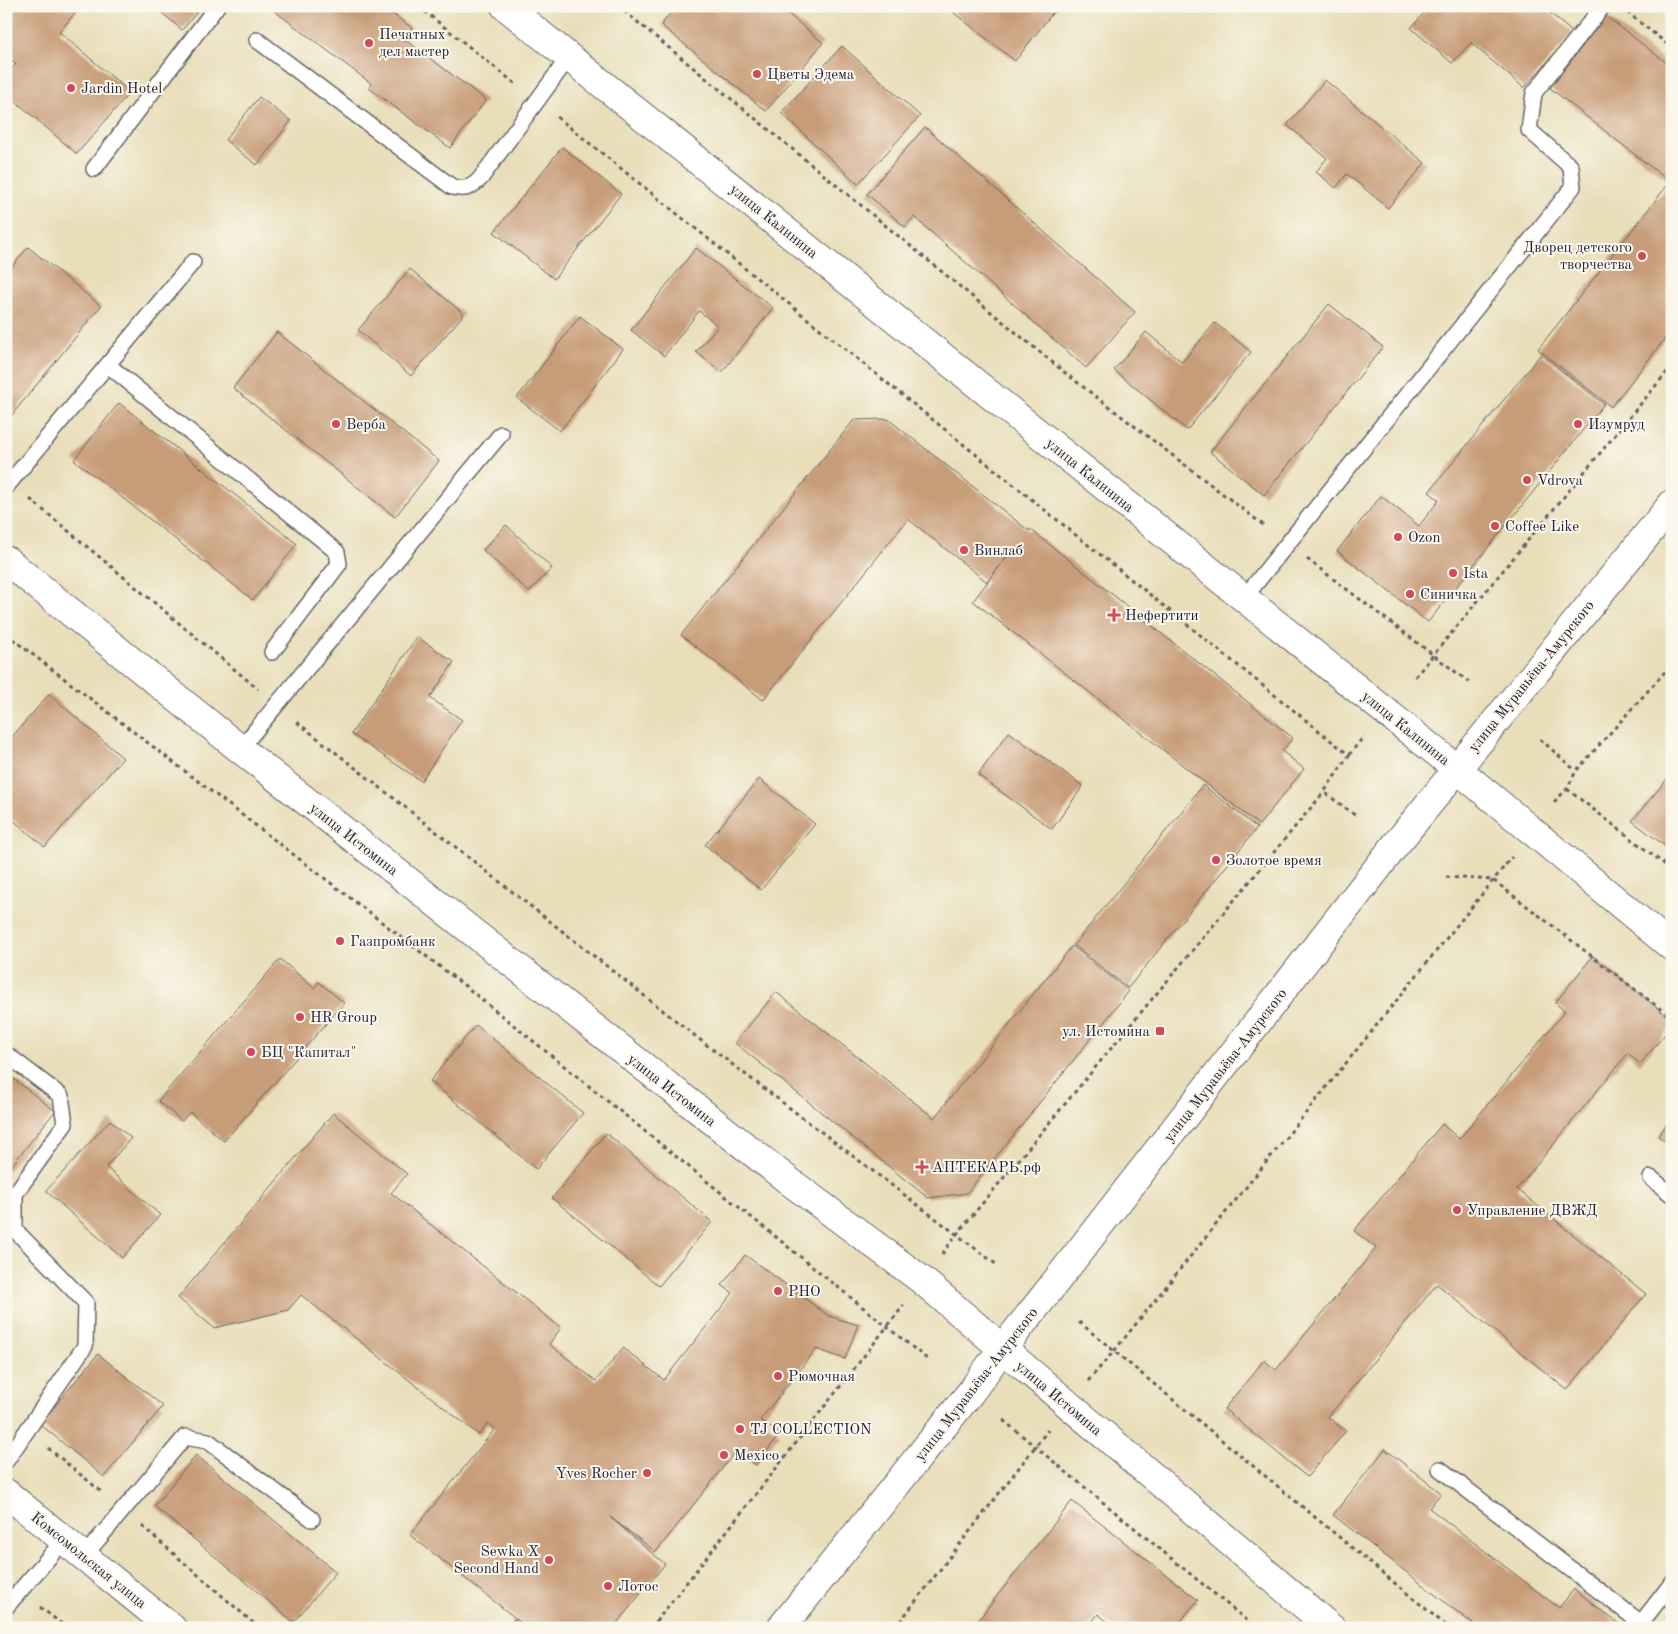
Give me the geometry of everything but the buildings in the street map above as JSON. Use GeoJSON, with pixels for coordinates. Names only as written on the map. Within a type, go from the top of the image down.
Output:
{"type":"FeatureCollection","features":[{"type":"Feature","properties":{"kind":"main road","name":"улица Калинина"},"geometry":{"type":"LineString","coordinates":[[505,6],[1456,768],[1672,947]]}},
{"type":"Feature","properties":{"kind":"main road","name":"улица Муравьёва-Амурского"},"geometry":{"type":"LineString","coordinates":[[780,1628],[970,1393],[1002,1349],[1056,1283],[1456,768],[1672,504]]}},
{"type":"Feature","properties":{"kind":"main road","name":"улица Истомина"},"geometry":{"type":"LineString","coordinates":[[6,560],[240,749],[781,1175],[923,1281],[1331,1628]]}},
{"type":"Feature","properties":{"kind":"main road","name":"Комсомольская улица"},"geometry":{"type":"LineString","coordinates":[[6,1493],[172,1628]]}},
{"type":"Feature","properties":{"kind":"lane"},"geometry":{"type":"LineString","coordinates":[[94,169],[217,6]]}},
{"type":"Feature","properties":{"kind":"lane"},"geometry":{"type":"LineString","coordinates":[[1244,598],[1573,186],[1571,167],[1529,130],[1534,93],[1603,6]]}},
{"type":"Feature","properties":{"kind":"lane"},"geometry":{"type":"LineString","coordinates":[[257,40],[452,187],[461,189],[472,187],[480,179],[538,102],[568,57]]}},
{"type":"Feature","properties":{"kind":"lane"},"geometry":{"type":"LineString","coordinates":[[8,485],[193,262]]}},
{"type":"Feature","properties":{"kind":"lane"},"geometry":{"type":"LineString","coordinates":[[108,365],[337,552],[339,564],[272,652]]}},
{"type":"Feature","properties":{"kind":"lane"},"geometry":{"type":"LineString","coordinates":[[240,749],[501,434]]}},
{"type":"Feature","properties":{"kind":"lane"},"geometry":{"type":"LineString","coordinates":[[6,1054],[61,1096],[65,1124],[15,1194],[15,1230],[86,1303],[85,1346],[6,1462]]}},
{"type":"Feature","properties":{"kind":"lane"},"geometry":{"type":"LineString","coordinates":[[1650,1178],[1672,1195]]}},
{"type":"Feature","properties":{"kind":"lane"},"geometry":{"type":"LineString","coordinates":[[6,1607],[74,1548],[185,1437],[208,1442],[312,1519]]}},
{"type":"Feature","properties":{"kind":"lane"},"geometry":{"type":"LineString","coordinates":[[1440,1469],[1641,1625],[1672,1583]]}},
{"type":"Feature","properties":{"kind":"path"},"geometry":{"type":"LineString","coordinates":[[418,6],[1349,755]]}},
{"type":"Feature","properties":{"kind":"path"},"geometry":{"type":"LineString","coordinates":[[618,6],[1069,376],[1469,682]]}},
{"type":"Feature","properties":{"kind":"path"},"geometry":{"type":"LineString","coordinates":[[1620,6],[1672,48]]}},
{"type":"Feature","properties":{"kind":"path"},"geometry":{"type":"LineString","coordinates":[[1415,676],[1672,366]]}},
{"type":"Feature","properties":{"kind":"path"},"geometry":{"type":"LineString","coordinates":[[8,485],[304,728],[708,1046],[997,1265]]}},
{"type":"Feature","properties":{"kind":"path"},"geometry":{"type":"LineString","coordinates":[[6,634],[464,986],[927,1359]]}},
{"type":"Feature","properties":{"kind":"path"},"geometry":{"type":"LineString","coordinates":[[1554,802],[1567,789],[1576,771],[1672,664]]}},
{"type":"Feature","properties":{"kind":"path"},"geometry":{"type":"LineString","coordinates":[[938,1259],[1324,792],[1366,733]]}},
{"type":"Feature","properties":{"kind":"path"},"geometry":{"type":"LineString","coordinates":[[1540,739],[1576,771]]}},
{"type":"Feature","properties":{"kind":"path"},"geometry":{"type":"LineString","coordinates":[[1567,789],[1672,870]]}},
{"type":"Feature","properties":{"kind":"path"},"geometry":{"type":"LineString","coordinates":[[1324,792],[1356,816]]}},
{"type":"Feature","properties":{"kind":"path"},"geometry":{"type":"LineString","coordinates":[[895,1628],[1067,1405],[1115,1350],[1513,855]]}},
{"type":"Feature","properties":{"kind":"path"},"geometry":{"type":"LineString","coordinates":[[1446,877],[1493,880],[1672,1018]]}},
{"type":"Feature","properties":{"kind":"path"},"geometry":{"type":"LineString","coordinates":[[651,1628],[908,1301]]}},
{"type":"Feature","properties":{"kind":"path"},"geometry":{"type":"LineString","coordinates":[[1079,1322],[1449,1628]]}},
{"type":"Feature","properties":{"kind":"path"},"geometry":{"type":"LineString","coordinates":[[1003,1420],[1256,1628]]}},
{"type":"Feature","properties":{"kind":"path"},"geometry":{"type":"LineString","coordinates":[[35,1603],[67,1628]]}},
{"type":"Feature","properties":{"kind":"place","name":"Печатных дел мастер"},"geometry":{"type":"Point","coordinates":[369,43]}},
{"type":"Feature","properties":{"kind":"place","name":"Цветы Эдема"},"geometry":{"type":"Point","coordinates":[757,74]}},
{"type":"Feature","properties":{"kind":"place","name":"Jardin Hotel"},"geometry":{"type":"Point","coordinates":[71,88]}},
{"type":"Feature","properties":{"kind":"place","name":"Дворец детского творчества"},"geometry":{"type":"Point","coordinates":[1642,256]}},
{"type":"Feature","properties":{"kind":"place","name":"Верба"},"geometry":{"type":"Point","coordinates":[336,424]}},
{"type":"Feature","properties":{"kind":"place","name":"Изумруд"},"geometry":{"type":"Point","coordinates":[1578,424]}},
{"type":"Feature","properties":{"kind":"place","name":"Vdrova"},"geometry":{"type":"Point","coordinates":[1527,480]}},
{"type":"Feature","properties":{"kind":"place","name":"Coffee Like"},"geometry":{"type":"Point","coordinates":[1495,526]}},
{"type":"Feature","properties":{"kind":"place","name":"Ozon"},"geometry":{"type":"Point","coordinates":[1398,537]}},
{"type":"Feature","properties":{"kind":"place","name":"Винлаб"},"geometry":{"type":"Point","coordinates":[964,550]}},
{"type":"Feature","properties":{"kind":"place","name":"Ista"},"geometry":{"type":"Point","coordinates":[1453,573]}},
{"type":"Feature","properties":{"kind":"place","name":"Синичка"},"geometry":{"type":"Point","coordinates":[1410,594]}},
{"type":"Feature","properties":{"kind":"place","name":"Нефертити"},"geometry":{"type":"Point","coordinates":[1114,615]}},
{"type":"Feature","properties":{"kind":"place","name":"Золотое время"},"geometry":{"type":"Point","coordinates":[1216,860]}},
{"type":"Feature","properties":{"kind":"place","name":"Газпромбанк"},"geometry":{"type":"Point","coordinates":[340,941]}},
{"type":"Feature","properties":{"kind":"place","name":"HR Group"},"geometry":{"type":"Point","coordinates":[300,1017]}},
{"type":"Feature","properties":{"kind":"place","name":"ул. Истомина"},"geometry":{"type":"Point","coordinates":[1160,1031]}},
{"type":"Feature","properties":{"kind":"place","name":"БЦ \"Капитал\""},"geometry":{"type":"Point","coordinates":[251,1052]}},
{"type":"Feature","properties":{"kind":"place","name":"АПТЕКАРЬ.рф"},"geometry":{"type":"Point","coordinates":[922,1167]}},
{"type":"Feature","properties":{"kind":"place","name":"Управление ДВЖД"},"geometry":{"type":"Point","coordinates":[1457,1210]}},
{"type":"Feature","properties":{"kind":"place","name":"PHO"},"geometry":{"type":"Point","coordinates":[778,1291]}},
{"type":"Feature","properties":{"kind":"place","name":"Рюмочная"},"geometry":{"type":"Point","coordinates":[778,1376]}},
{"type":"Feature","properties":{"kind":"place","name":"TJ COLLECTION"},"geometry":{"type":"Point","coordinates":[740,1429]}},
{"type":"Feature","properties":{"kind":"place","name":"Mexico"},"geometry":{"type":"Point","coordinates":[724,1455]}},
{"type":"Feature","properties":{"kind":"place","name":"Yves Rocher"},"geometry":{"type":"Point","coordinates":[647,1473]}},
{"type":"Feature","properties":{"kind":"place","name":"Sewka X Second Hand"},"geometry":{"type":"Point","coordinates":[549,1560]}},
{"type":"Feature","properties":{"kind":"place","name":"Лотос"},"geometry":{"type":"Point","coordinates":[608,1586]}}]}
